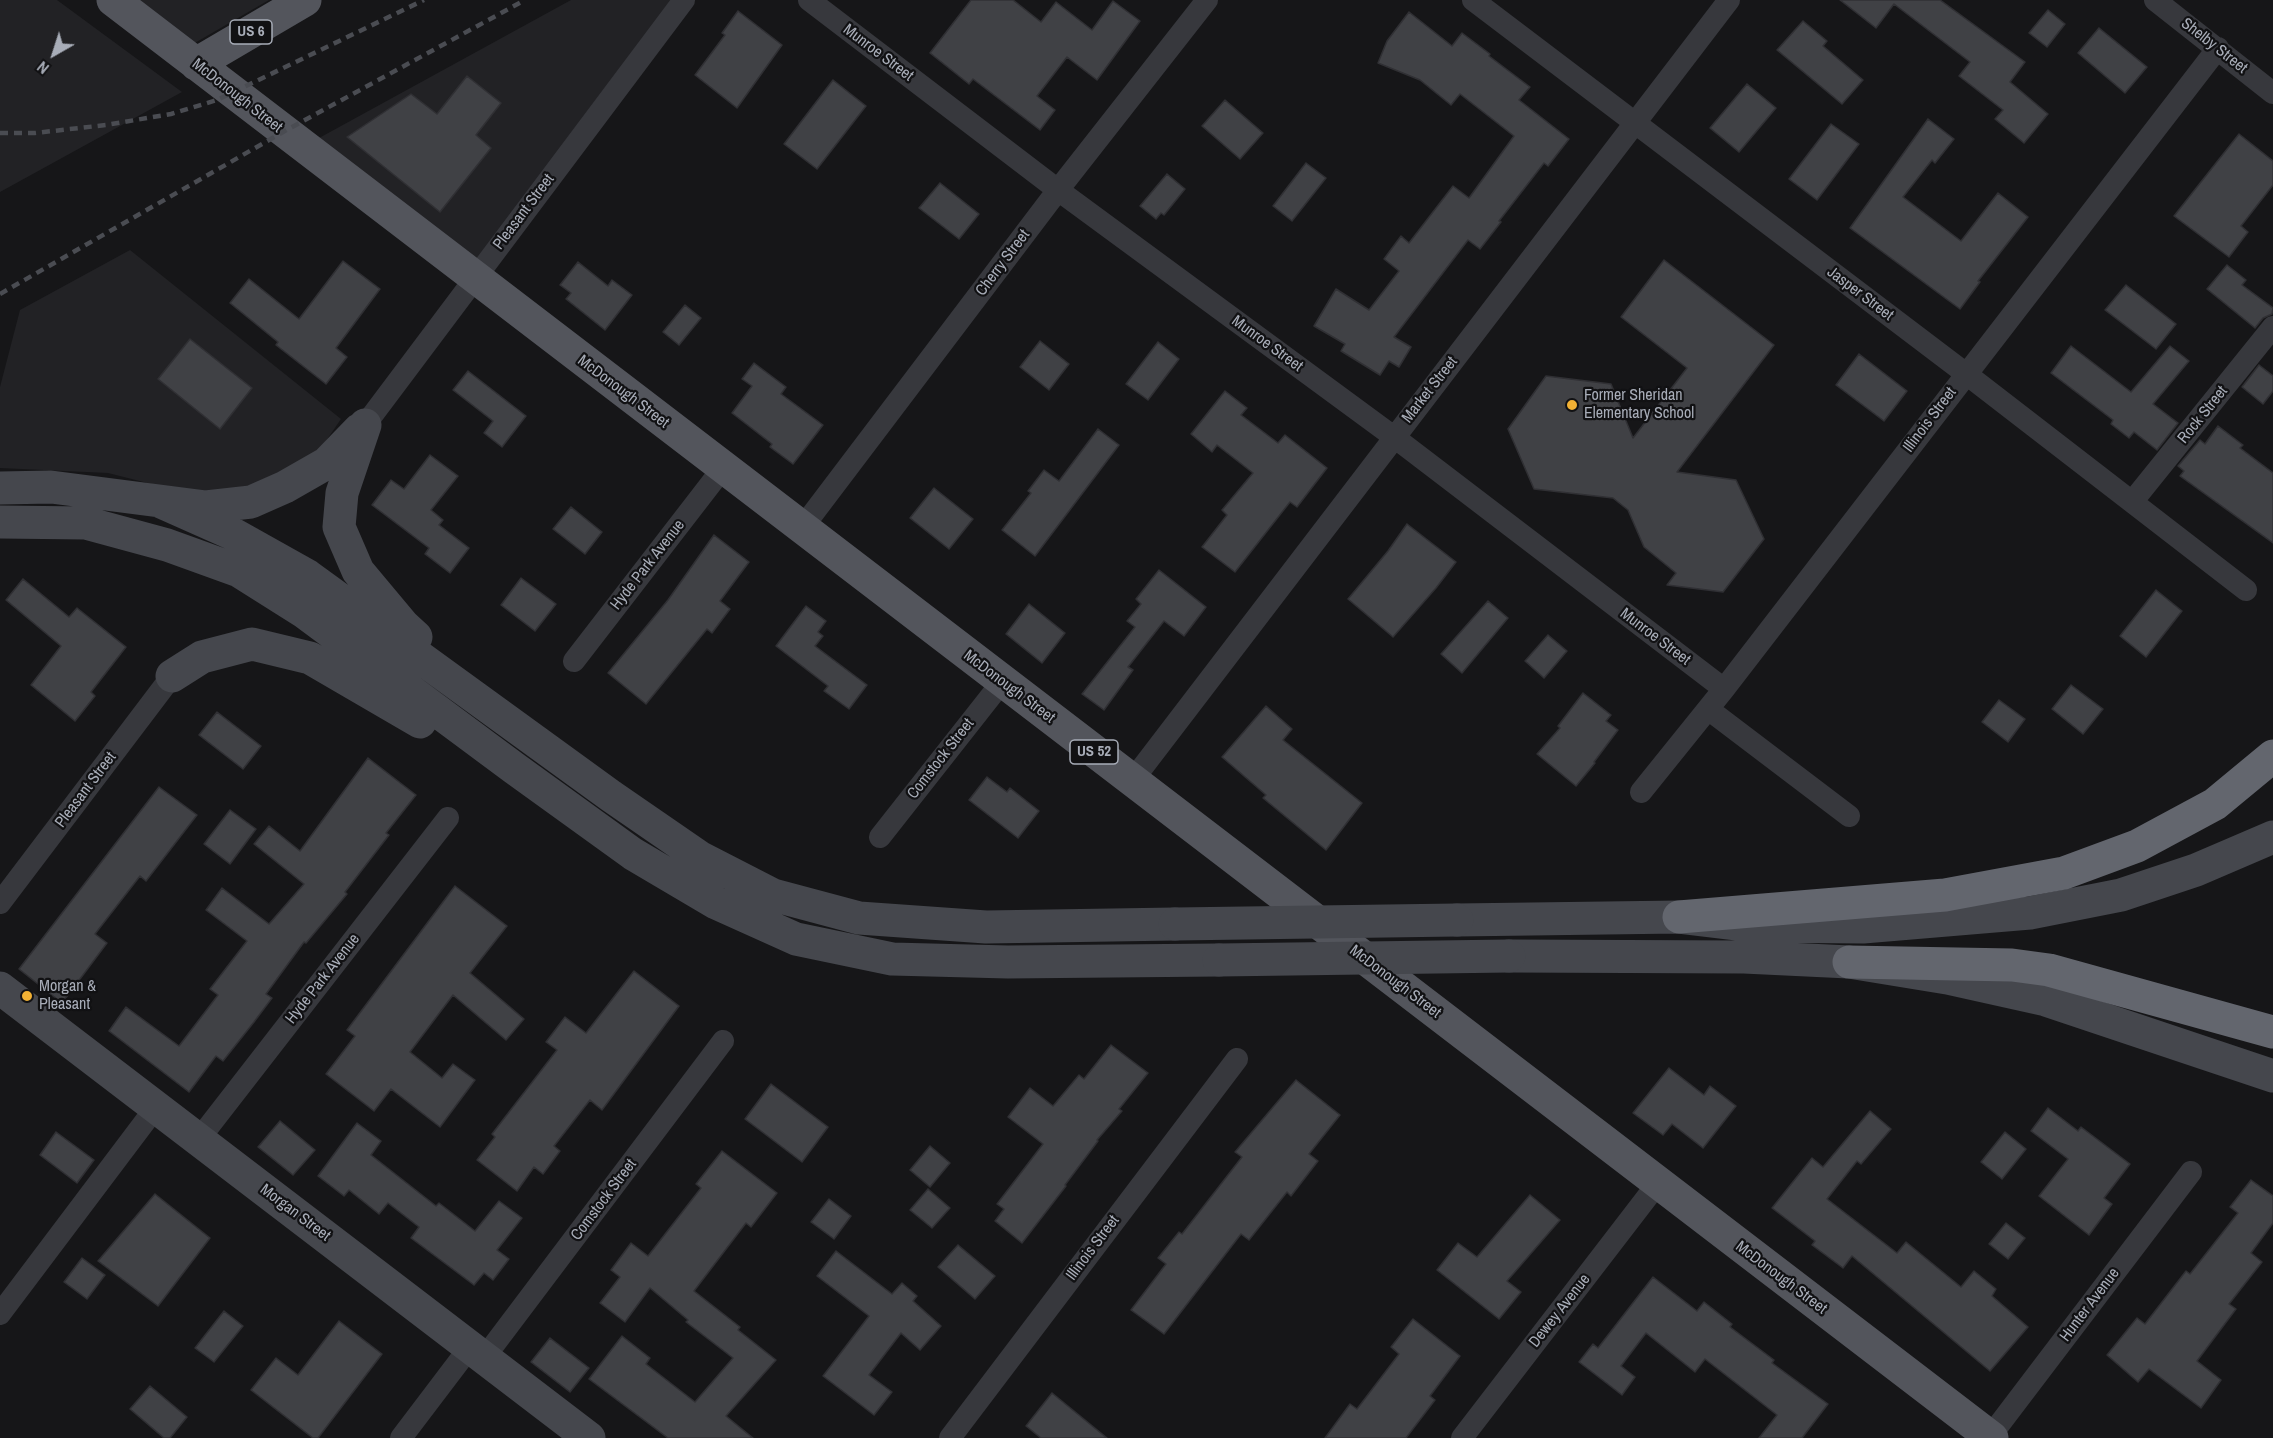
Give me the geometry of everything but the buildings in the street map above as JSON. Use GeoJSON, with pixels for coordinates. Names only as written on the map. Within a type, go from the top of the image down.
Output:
{"type":"FeatureCollection","features":[{"type":"Feature","properties":{"kind":"highway"},"geometry":{"type":"LineString","coordinates":[[1679,917],[1946,895],[2064,873],[2137,846],[2215,804],[2273,756]]}},
{"type":"Feature","properties":{"kind":"highway"},"geometry":{"type":"LineString","coordinates":[[1849,962],[2012,965],[2049,970],[2273,1032]]}},
{"type":"Feature","properties":{"kind":"main road","name":"McDonough Street"},"geometry":{"type":"LineString","coordinates":[[113,0],[1990,1438]]}},
{"type":"Feature","properties":{"kind":"main road","name":"US 6"},"geometry":{"type":"LineString","coordinates":[[196,64],[306,0]]}},
{"type":"Feature","properties":{"kind":"street","name":"Pleasant Street"},"geometry":{"type":"LineString","coordinates":[[365,425],[684,0]]}},
{"type":"Feature","properties":{"kind":"street","name":"Munroe Street"},"geometry":{"type":"LineString","coordinates":[[809,0],[1058,190],[1394,437],[1724,689]]}},
{"type":"Feature","properties":{"kind":"street","name":"Cherry Street"},"geometry":{"type":"LineString","coordinates":[[802,528],[1058,190],[1207,0]]}},
{"type":"Feature","properties":{"kind":"street","name":"Jasper Street"},"geometry":{"type":"LineString","coordinates":[[1473,0],[1965,373],[2246,590]]}},
{"type":"Feature","properties":{"kind":"street","name":"Market Street"},"geometry":{"type":"LineString","coordinates":[[1132,781],[1729,0]]}},
{"type":"Feature","properties":{"kind":"street","name":"Shelby Street"},"geometry":{"type":"LineString","coordinates":[[2155,0],[2273,93]]}},
{"type":"Feature","properties":{"kind":"street","name":"Illinois Street"},"geometry":{"type":"LineString","coordinates":[[1641,792],[1724,689],[1965,373],[2218,48]]}},
{"type":"Feature","properties":{"kind":"street","name":"Rock Street"},"geometry":{"type":"LineString","coordinates":[[2132,502],[2273,327]]}},
{"type":"Feature","properties":{"kind":"street"},"geometry":{"type":"LineString","coordinates":[[0,488],[51,487],[206,507],[251,502],[285,487],[327,463],[365,425]]}},
{"type":"Feature","properties":{"kind":"street"},"geometry":{"type":"LineString","coordinates":[[365,425],[342,493],[339,527],[358,571],[404,626],[535,741]]}},
{"type":"Feature","properties":{"kind":"street","name":"Hyde Park Avenue"},"geometry":{"type":"LineString","coordinates":[[574,661],[723,468]]}},
{"type":"Feature","properties":{"kind":"street"},"geometry":{"type":"LineString","coordinates":[[161,502],[233,534],[308,576],[701,858],[773,895],[859,918],[986,927],[1679,917],[1754,926],[1863,927],[2030,913],[2121,895],[2196,870],[2273,837]]}},
{"type":"Feature","properties":{"kind":"street"},"geometry":{"type":"LineString","coordinates":[[0,522],[86,523],[167,545],[239,571],[304,612],[633,854]]}},
{"type":"Feature","properties":{"kind":"street"},"geometry":{"type":"LineString","coordinates":[[172,676],[202,657],[252,644],[310,658],[398,708],[716,903],[796,939],[892,959],[1008,963],[1509,956],[1744,957],[1849,962],[1947,978],[2046,1000],[2273,1076]]}},
{"type":"Feature","properties":{"kind":"street","name":"Pleasant Street"},"geometry":{"type":"LineString","coordinates":[[0,903],[172,676]]}},
{"type":"Feature","properties":{"kind":"street","name":"Comstock Street"},"geometry":{"type":"LineString","coordinates":[[880,837],[1002,682]]}},
{"type":"Feature","properties":{"kind":"street"},"geometry":{"type":"LineString","coordinates":[[1708,709],[1849,816]]}},
{"type":"Feature","properties":{"kind":"street","name":"Hyde Park Avenue"},"geometry":{"type":"LineString","coordinates":[[199,1139],[448,818]]}},
{"type":"Feature","properties":{"kind":"street","name":"Morgan Street"},"geometry":{"type":"LineString","coordinates":[[0,988],[589,1438]]}},
{"type":"Feature","properties":{"kind":"street","name":"Comstock Street"},"geometry":{"type":"LineString","coordinates":[[401,1438],[477,1353],[723,1041]]}},
{"type":"Feature","properties":{"kind":"street","name":"Illinois Street"},"geometry":{"type":"LineString","coordinates":[[950,1438],[1237,1059]]}},
{"type":"Feature","properties":{"kind":"street"},"geometry":{"type":"LineString","coordinates":[[0,1314],[156,1107]]}},
{"type":"Feature","properties":{"kind":"street","name":"Hunter Avenue"},"geometry":{"type":"LineString","coordinates":[[1990,1438],[2191,1172]]}},
{"type":"Feature","properties":{"kind":"street","name":"Dewey Avenue"},"geometry":{"type":"LineString","coordinates":[[1462,1438],[1658,1183]]}},
{"type":"Feature","properties":{"kind":"shaded area"},"geometry":{"type":"Polygon","coordinates":[[[0,0],[57,0],[182,92],[0,192],[0,0]]]}},
{"type":"Feature","properties":{"kind":"shaded area"},"geometry":{"type":"Polygon","coordinates":[[[136,0],[269,0],[193,44],[136,0]]]}},
{"type":"Feature","properties":{"kind":"shaded area"},"geometry":{"type":"Polygon","coordinates":[[[571,0],[676,0],[474,264],[310,143],[571,0]]]}},
{"type":"Feature","properties":{"kind":"shaded area"},"geometry":{"type":"Polygon","coordinates":[[[130,250],[341,419],[315,457],[282,480],[195,495],[108,473],[0,468],[0,387],[20,310],[130,250]]]}},
{"type":"Feature","properties":{"kind":"railway"},"geometry":{"type":"LineString","coordinates":[[0,133],[35,133],[106,125],[171,114],[217,100],[424,0]]}},
{"type":"Feature","properties":{"kind":"railway"},"geometry":{"type":"LineString","coordinates":[[0,294],[283,132],[525,0]]}},
{"type":"Feature","properties":{"kind":"place","name":"Former Sheridan Elementary School"},"geometry":{"type":"Point","coordinates":[1572,405]}},
{"type":"Feature","properties":{"kind":"place","name":"Morgan & Pleasant"},"geometry":{"type":"Point","coordinates":[27,996]}}]}
